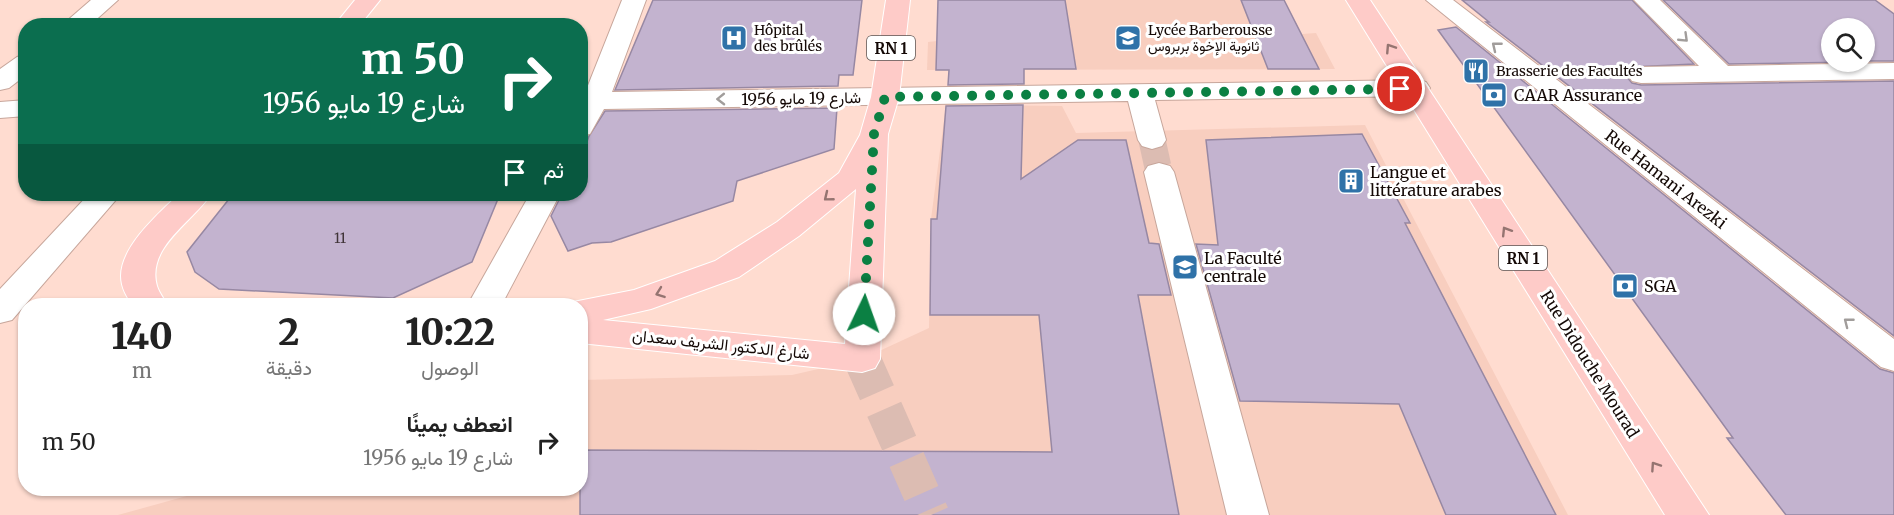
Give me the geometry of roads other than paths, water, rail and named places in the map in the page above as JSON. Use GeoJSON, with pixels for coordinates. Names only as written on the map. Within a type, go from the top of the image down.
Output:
{"type":"FeatureCollection","features":[{"type":"Feature","properties":{"kind":"main road"},"geometry":{"type":"LineString","coordinates":[[353,18],[368,0]]}},
{"type":"Feature","properties":{"kind":"main road","name":"RN 1"},"geometry":{"type":"LineString","coordinates":[[874,134],[885,97],[898,0]]}},
{"type":"Feature","properties":{"kind":"main road","name":"Rue Didouche Mourad"},"geometry":{"type":"LineString","coordinates":[[1358,0],[1417,88],[1626,423],[1688,515]]}},
{"type":"Feature","properties":{"kind":"main road","name":"شارغ الدكتور الشريف سعدان"},"geometry":{"type":"LineString","coordinates":[[588,311],[639,301],[727,269],[789,229],[851,178],[874,134]]}},
{"type":"Feature","properties":{"kind":"main road","name":"شارغ الدكتور الشريف سعدان"},"geometry":{"type":"LineString","coordinates":[[588,331],[862,359],[874,134]]}},
{"type":"Feature","properties":{"kind":"main road"},"geometry":{"type":"LineString","coordinates":[[144,298],[136,278],[142,252],[189,201]]}},
{"type":"Feature","properties":{"kind":"street"},"geometry":{"type":"LineString","coordinates":[[83,18],[106,0]]}},
{"type":"Feature","properties":{"kind":"street"},"geometry":{"type":"LineString","coordinates":[[588,101],[634,0]]}},
{"type":"Feature","properties":{"kind":"street","name":"Rue Hamani Arezki"},"geometry":{"type":"LineString","coordinates":[[1438,0],[1894,358]]}},
{"type":"Feature","properties":{"kind":"street"},"geometry":{"type":"LineString","coordinates":[[1646,0],[1723,75]]}},
{"type":"Feature","properties":{"kind":"street"},"geometry":{"type":"LineString","coordinates":[[0,82],[18,68]]}},
{"type":"Feature","properties":{"kind":"street"},"geometry":{"type":"LineString","coordinates":[[1641,75],[1894,71]]}},
{"type":"Feature","properties":{"kind":"street","name":"شارع 19 مايو 1956"},"geometry":{"type":"LineString","coordinates":[[588,101],[1417,88]]}},
{"type":"Feature","properties":{"kind":"street"},"geometry":{"type":"LineString","coordinates":[[1140,93],[1248,515]]}},
{"type":"Feature","properties":{"kind":"street"},"geometry":{"type":"LineString","coordinates":[[0,110],[18,109]]}},
{"type":"Feature","properties":{"kind":"street"},"geometry":{"type":"LineString","coordinates":[[0,311],[100,201]]}},
{"type":"Feature","properties":{"kind":"street"},"geometry":{"type":"LineString","coordinates":[[488,298],[541,201]]}},
{"type":"Feature","properties":{"kind":"tunnel"},"geometry":{"type":"LineString","coordinates":[[1152,140],[1159,172]]}},
{"type":"Feature","properties":{"kind":"tunnel"},"geometry":{"type":"LineString","coordinates":[[862,359],[931,515]]}},
{"type":"Feature","properties":{"kind":"place","name":"Hôpital des brûlés"},"geometry":{"type":"Point","coordinates":[734,38]}},
{"type":"Feature","properties":{"kind":"place","name":"Lycée Barberousse ثانوية الإخوة بربروس"},"geometry":{"type":"Point","coordinates":[1128,38]}},
{"type":"Feature","properties":{"kind":"place","name":"Brasserie des Facultés"},"geometry":{"type":"Point","coordinates":[1476,71]}},
{"type":"Feature","properties":{"kind":"place","name":"CAAR Assurance"},"geometry":{"type":"Point","coordinates":[1494,95]}},
{"type":"Feature","properties":{"kind":"place","name":"Langue et littérature arabes"},"geometry":{"type":"Point","coordinates":[1351,181]}},
{"type":"Feature","properties":{"kind":"place","name":"La Faculté centrale"},"geometry":{"type":"Point","coordinates":[1185,267]}},
{"type":"Feature","properties":{"kind":"place","name":"SGA"},"geometry":{"type":"Point","coordinates":[1625,286]}}]}
